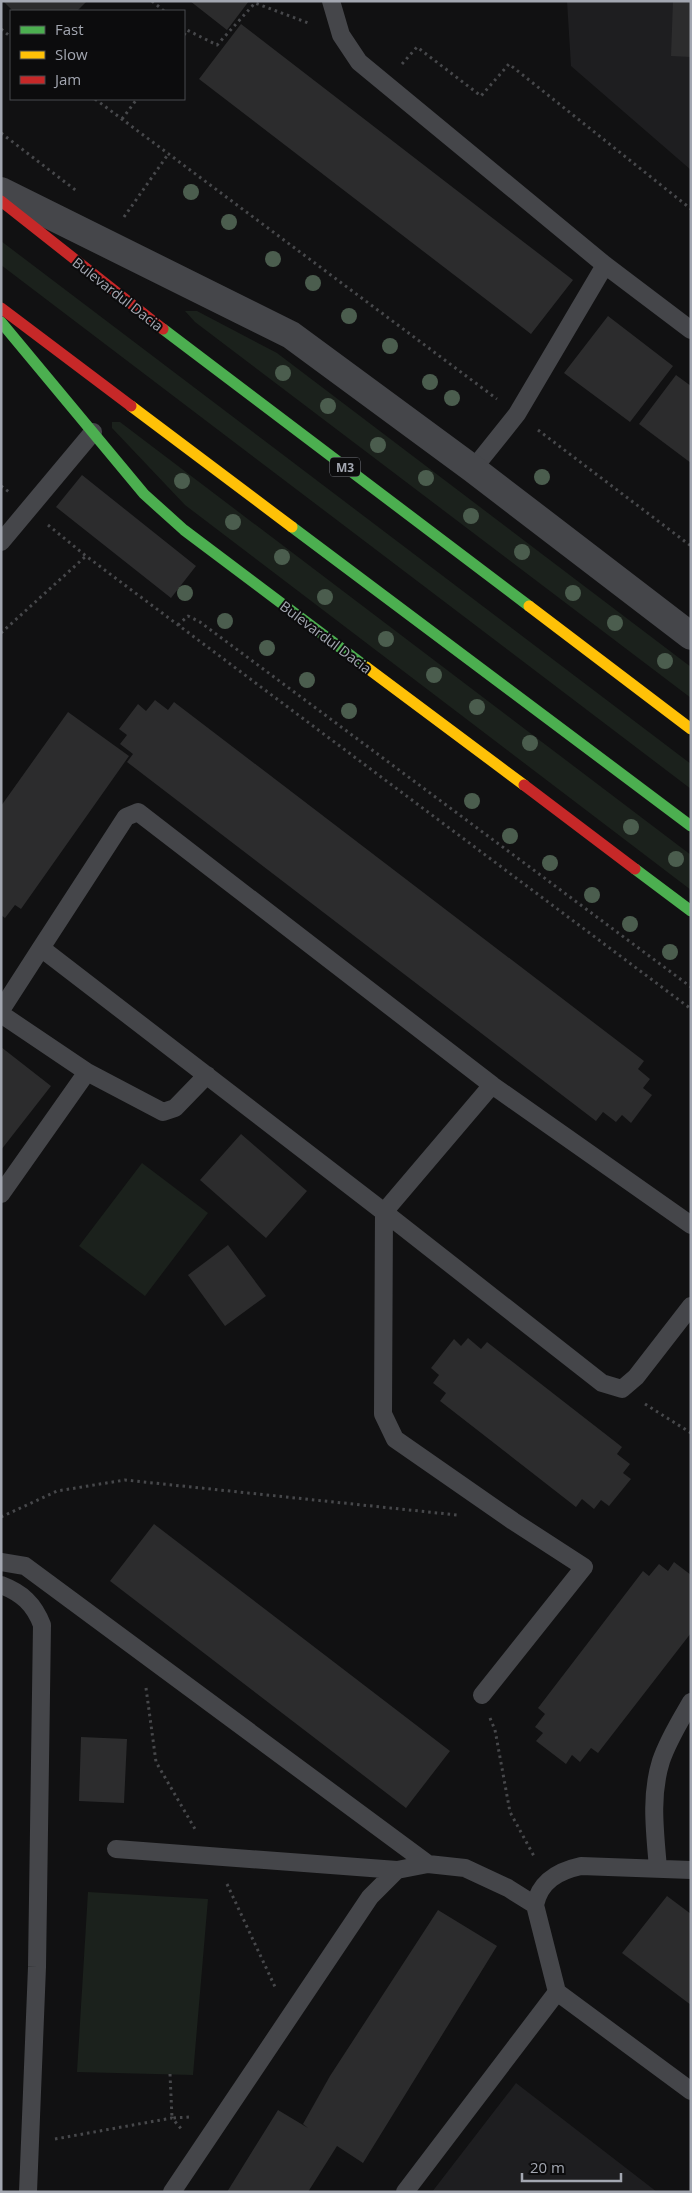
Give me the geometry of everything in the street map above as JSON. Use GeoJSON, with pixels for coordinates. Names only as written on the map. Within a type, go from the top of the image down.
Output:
{"type":"FeatureCollection","features":[{"type":"Feature","properties":{"kind":"main road","name":"Bulevardul Dacia"},"geometry":{"type":"LineString","coordinates":[[1,201],[109,288],[691,729]]}},
{"type":"Feature","properties":{"kind":"main road"},"geometry":{"type":"LineString","coordinates":[[1,308],[691,826]]}},
{"type":"Feature","properties":{"kind":"main road","name":"Bulevardul Dacia"},"geometry":{"type":"LineString","coordinates":[[1,322],[144,494],[184,530],[691,911]]}},
{"type":"Feature","properties":{"kind":"street"},"geometry":{"type":"LineString","coordinates":[[1,191],[291,335],[473,469],[691,636]]}},
{"type":"Feature","properties":{"kind":"lane"},"geometry":{"type":"LineString","coordinates":[[331,1],[341,35],[359,62],[605,265],[691,330]]}},
{"type":"Feature","properties":{"kind":"lane"},"geometry":{"type":"LineString","coordinates":[[473,469],[517,414],[605,265]]}},
{"type":"Feature","properties":{"kind":"lane"},"geometry":{"type":"LineString","coordinates":[[1,542],[93,432]]}},
{"type":"Feature","properties":{"kind":"lane"},"geometry":{"type":"LineString","coordinates":[[1,1010],[126,817],[138,812],[492,1085],[691,1225]]}},
{"type":"Feature","properties":{"kind":"lane"},"geometry":{"type":"LineString","coordinates":[[41,948],[384,1212],[602,1383],[622,1389],[636,1377],[691,1306]]}},
{"type":"Feature","properties":{"kind":"lane"},"geometry":{"type":"LineString","coordinates":[[1,1014],[87,1072],[163,1112],[175,1108],[207,1075]]}},
{"type":"Feature","properties":{"kind":"lane"},"geometry":{"type":"LineString","coordinates":[[1,1194],[87,1072]]}},
{"type":"Feature","properties":{"kind":"lane"},"geometry":{"type":"LineString","coordinates":[[482,1695],[584,1567],[512,1521],[395,1438],[388,1427],[383,1414],[384,1212],[492,1085]]}},
{"type":"Feature","properties":{"kind":"lane"},"geometry":{"type":"LineString","coordinates":[[1,1562],[24,1566],[428,1864]]}},
{"type":"Feature","properties":{"kind":"lane"},"geometry":{"type":"LineString","coordinates":[[1,1585],[16,1591],[28,1600],[38,1612],[42,1625],[37,1967],[28,2192]]}},
{"type":"Feature","properties":{"kind":"lane"},"geometry":{"type":"LineString","coordinates":[[658,1868],[654,1818],[655,1790],[661,1761],[669,1741],[691,1702]]}},
{"type":"Feature","properties":{"kind":"lane"},"geometry":{"type":"LineString","coordinates":[[116,1849],[397,1870],[428,1864],[465,1868],[508,1888],[535,1905]]}},
{"type":"Feature","properties":{"kind":"lane"},"geometry":{"type":"LineString","coordinates":[[691,1870],[581,1866],[564,1870],[547,1881],[538,1892],[535,1905],[557,1992],[691,2091]]}},
{"type":"Feature","properties":{"kind":"lane"},"geometry":{"type":"LineString","coordinates":[[172,2192],[370,1897],[397,1870]]}},
{"type":"Feature","properties":{"kind":"lane"},"geometry":{"type":"LineString","coordinates":[[405,2192],[557,1992]]}},
{"type":"Feature","properties":{"kind":"path"},"geometry":{"type":"LineString","coordinates":[[152,1],[163,10]]}},
{"type":"Feature","properties":{"kind":"path"},"geometry":{"type":"LineString","coordinates":[[185,33],[187,30],[217,45],[255,3],[341,35]]}},
{"type":"Feature","properties":{"kind":"path"},"geometry":{"type":"LineString","coordinates":[[386,84],[417,47],[481,96],[509,64],[691,209]]}},
{"type":"Feature","properties":{"kind":"path"},"geometry":{"type":"LineString","coordinates":[[96,100],[691,546]]}},
{"type":"Feature","properties":{"kind":"path"},"geometry":{"type":"LineString","coordinates":[[122,119],[136,100]]}},
{"type":"Feature","properties":{"kind":"path"},"geometry":{"type":"LineString","coordinates":[[1,133],[84,197]]}},
{"type":"Feature","properties":{"kind":"path"},"geometry":{"type":"LineString","coordinates":[[131,206],[169,153]]}},
{"type":"Feature","properties":{"kind":"path"},"geometry":{"type":"LineString","coordinates":[[1,486],[86,556],[691,1009]]}},
{"type":"Feature","properties":{"kind":"path"},"geometry":{"type":"LineString","coordinates":[[1,633],[86,556]]}},
{"type":"Feature","properties":{"kind":"path"},"geometry":{"type":"LineString","coordinates":[[178,625],[188,616],[200,622],[691,987]]}},
{"type":"Feature","properties":{"kind":"path"},"geometry":{"type":"LineString","coordinates":[[622,1389],[691,1433]]}},
{"type":"Feature","properties":{"kind":"path"},"geometry":{"type":"LineString","coordinates":[[1,1517],[57,1491],[125,1480],[463,1516]]}},
{"type":"Feature","properties":{"kind":"path"},"geometry":{"type":"LineString","coordinates":[[482,1695],[495,1730],[510,1812],[547,1881]]}},
{"type":"Feature","properties":{"kind":"path"},"geometry":{"type":"LineString","coordinates":[[170,2074],[172,2118],[200,2150]]}},
{"type":"Feature","properties":{"kind":"path"},"geometry":{"type":"LineString","coordinates":[[30,2144],[172,2118],[224,2114]]}},
{"type":"Feature","properties":{"kind":"shaded area"},"geometry":{"type":"Polygon","coordinates":[[[567,1],[691,1],[691,170],[571,66],[567,1]]]}},
{"type":"Feature","properties":{"kind":"shaded area"},"geometry":{"type":"Polygon","coordinates":[[[1,241],[691,764],[691,789],[1,265],[1,241]]]}},
{"type":"Feature","properties":{"kind":"shaded area"},"geometry":{"type":"Polygon","coordinates":[[[185,311],[197,311],[277,353],[691,667],[691,698],[195,322],[185,311]]]}},
{"type":"Feature","properties":{"kind":"shaded area"},"geometry":{"type":"Polygon","coordinates":[[[112,422],[120,422],[691,855],[691,890],[185,505],[112,428],[112,422]]]}},
{"type":"Feature","properties":{"kind":"shaded area"},"geometry":{"type":"Polygon","coordinates":[[[142,1163],[208,1213],[145,1296],[79,1246],[142,1163]]]}},
{"type":"Feature","properties":{"kind":"shaded area"},"geometry":{"type":"Polygon","coordinates":[[[88,1892],[208,1899],[193,2075],[77,2072],[88,1892]]]}},
{"type":"Feature","properties":{"kind":"shaded area"},"geometry":{"type":"Polygon","coordinates":[[[516,2083],[657,2192],[432,2192],[516,2083]]]}},
{"type":"Feature","properties":{"kind":"building"},"geometry":{"type":"Polygon","coordinates":[[[3,1],[87,1],[78,10],[12,10],[3,1]]]}},
{"type":"Feature","properties":{"kind":"building"},"geometry":{"type":"Polygon","coordinates":[[[190,1],[249,1],[227,30],[190,1]]]}},
{"type":"Feature","properties":{"kind":"building"},"geometry":{"type":"Polygon","coordinates":[[[673,1],[691,1],[691,57],[671,56],[673,1]]]}},
{"type":"Feature","properties":{"kind":"building"},"geometry":{"type":"Polygon","coordinates":[[[241,24],[573,280],[531,334],[199,79],[241,24]]]}},
{"type":"Feature","properties":{"kind":"building"},"geometry":{"type":"Polygon","coordinates":[[[608,316],[673,366],[630,422],[564,373],[608,316]]]}},
{"type":"Feature","properties":{"kind":"building"},"geometry":{"type":"Polygon","coordinates":[[[676,375],[691,386],[691,463],[639,424],[676,375]]]}},
{"type":"Feature","properties":{"kind":"building"},"geometry":{"type":"Polygon","coordinates":[[[82,475],[196,566],[171,598],[56,507],[82,475]]]}},
{"type":"Feature","properties":{"kind":"building"},"geometry":{"type":"Polygon","coordinates":[[[155,700],[168,710],[174,702],[644,1061],[638,1069],[650,1079],[643,1088],[652,1095],[631,1123],[622,1115],[616,1122],[603,1112],[596,1121],[127,762],[133,754],[120,744],[127,735],[119,729],[138,704],[146,711],[155,700]]]}},
{"type":"Feature","properties":{"kind":"building"},"geometry":{"type":"Polygon","coordinates":[[[68,712],[129,756],[21,909],[15,905],[5,918],[1,915],[1,806],[68,712]]]}},
{"type":"Feature","properties":{"kind":"building"},"geometry":{"type":"Polygon","coordinates":[[[1,1047],[51,1086],[1,1150],[1,1047]]]}},
{"type":"Feature","properties":{"kind":"building"},"geometry":{"type":"Polygon","coordinates":[[[241,1134],[307,1191],[266,1238],[200,1180],[241,1134]]]}},
{"type":"Feature","properties":{"kind":"building"},"geometry":{"type":"Polygon","coordinates":[[[228,1245],[266,1296],[225,1326],[188,1275],[228,1245]]]}},
{"type":"Feature","properties":{"kind":"building"},"geometry":{"type":"Polygon","coordinates":[[[468,1338],[481,1349],[487,1342],[622,1447],[617,1454],[630,1464],[623,1473],[631,1479],[609,1506],[601,1500],[594,1509],[582,1499],[576,1507],[440,1401],[446,1393],[433,1383],[439,1375],[431,1368],[454,1339],[461,1346],[468,1338]]]}},
{"type":"Feature","properties":{"kind":"building"},"geometry":{"type":"Polygon","coordinates":[[[154,1524],[450,1751],[406,1808],[110,1581],[154,1524]]]}},
{"type":"Feature","properties":{"kind":"building"},"geometry":{"type":"Polygon","coordinates":[[[674,1562],[691,1575],[691,1633],[598,1753],[591,1748],[580,1762],[572,1755],[566,1764],[536,1741],[543,1733],[535,1727],[545,1714],[538,1708],[643,1571],[649,1576],[659,1564],[668,1571],[674,1562]]]}},
{"type":"Feature","properties":{"kind":"building"},"geometry":{"type":"Polygon","coordinates":[[[81,1737],[127,1739],[124,1803],[79,1801],[81,1737]]]}},
{"type":"Feature","properties":{"kind":"building"},"geometry":{"type":"Polygon","coordinates":[[[667,1896],[691,1914],[691,2005],[622,1953],[667,1896]]]}},
{"type":"Feature","properties":{"kind":"building"},"geometry":{"type":"Polygon","coordinates":[[[438,1910],[497,1946],[363,2163],[337,2146],[308,2192],[227,2192],[278,2110],[308,2128],[303,2124],[330,2076],[438,1910]]]}},
{"type":"Feature","properties":{"kind":"traffic: fast"},"geometry":{"type":"LineString","coordinates":[[1,322],[144,494],[184,530],[366,667]]}},
{"type":"Feature","properties":{"kind":"traffic: fast"},"geometry":{"type":"LineString","coordinates":[[163,329],[529,606]]}},
{"type":"Feature","properties":{"kind":"traffic: fast"},"geometry":{"type":"LineString","coordinates":[[292,527],[691,826]]}},
{"type":"Feature","properties":{"kind":"traffic: fast"},"geometry":{"type":"LineString","coordinates":[[635,869],[691,911]]}},
{"type":"Feature","properties":{"kind":"traffic: slow"},"geometry":{"type":"LineString","coordinates":[[131,406],[292,527]]}},
{"type":"Feature","properties":{"kind":"traffic: slow"},"geometry":{"type":"LineString","coordinates":[[529,606],[691,729]]}},
{"type":"Feature","properties":{"kind":"traffic: slow"},"geometry":{"type":"LineString","coordinates":[[366,667],[524,785]]}},
{"type":"Feature","properties":{"kind":"traffic: jam"},"geometry":{"type":"LineString","coordinates":[[1,201],[163,329]]}},
{"type":"Feature","properties":{"kind":"traffic: jam"},"geometry":{"type":"LineString","coordinates":[[1,308],[131,406]]}},
{"type":"Feature","properties":{"kind":"traffic: jam"},"geometry":{"type":"LineString","coordinates":[[524,785],[635,869]]}}]}
